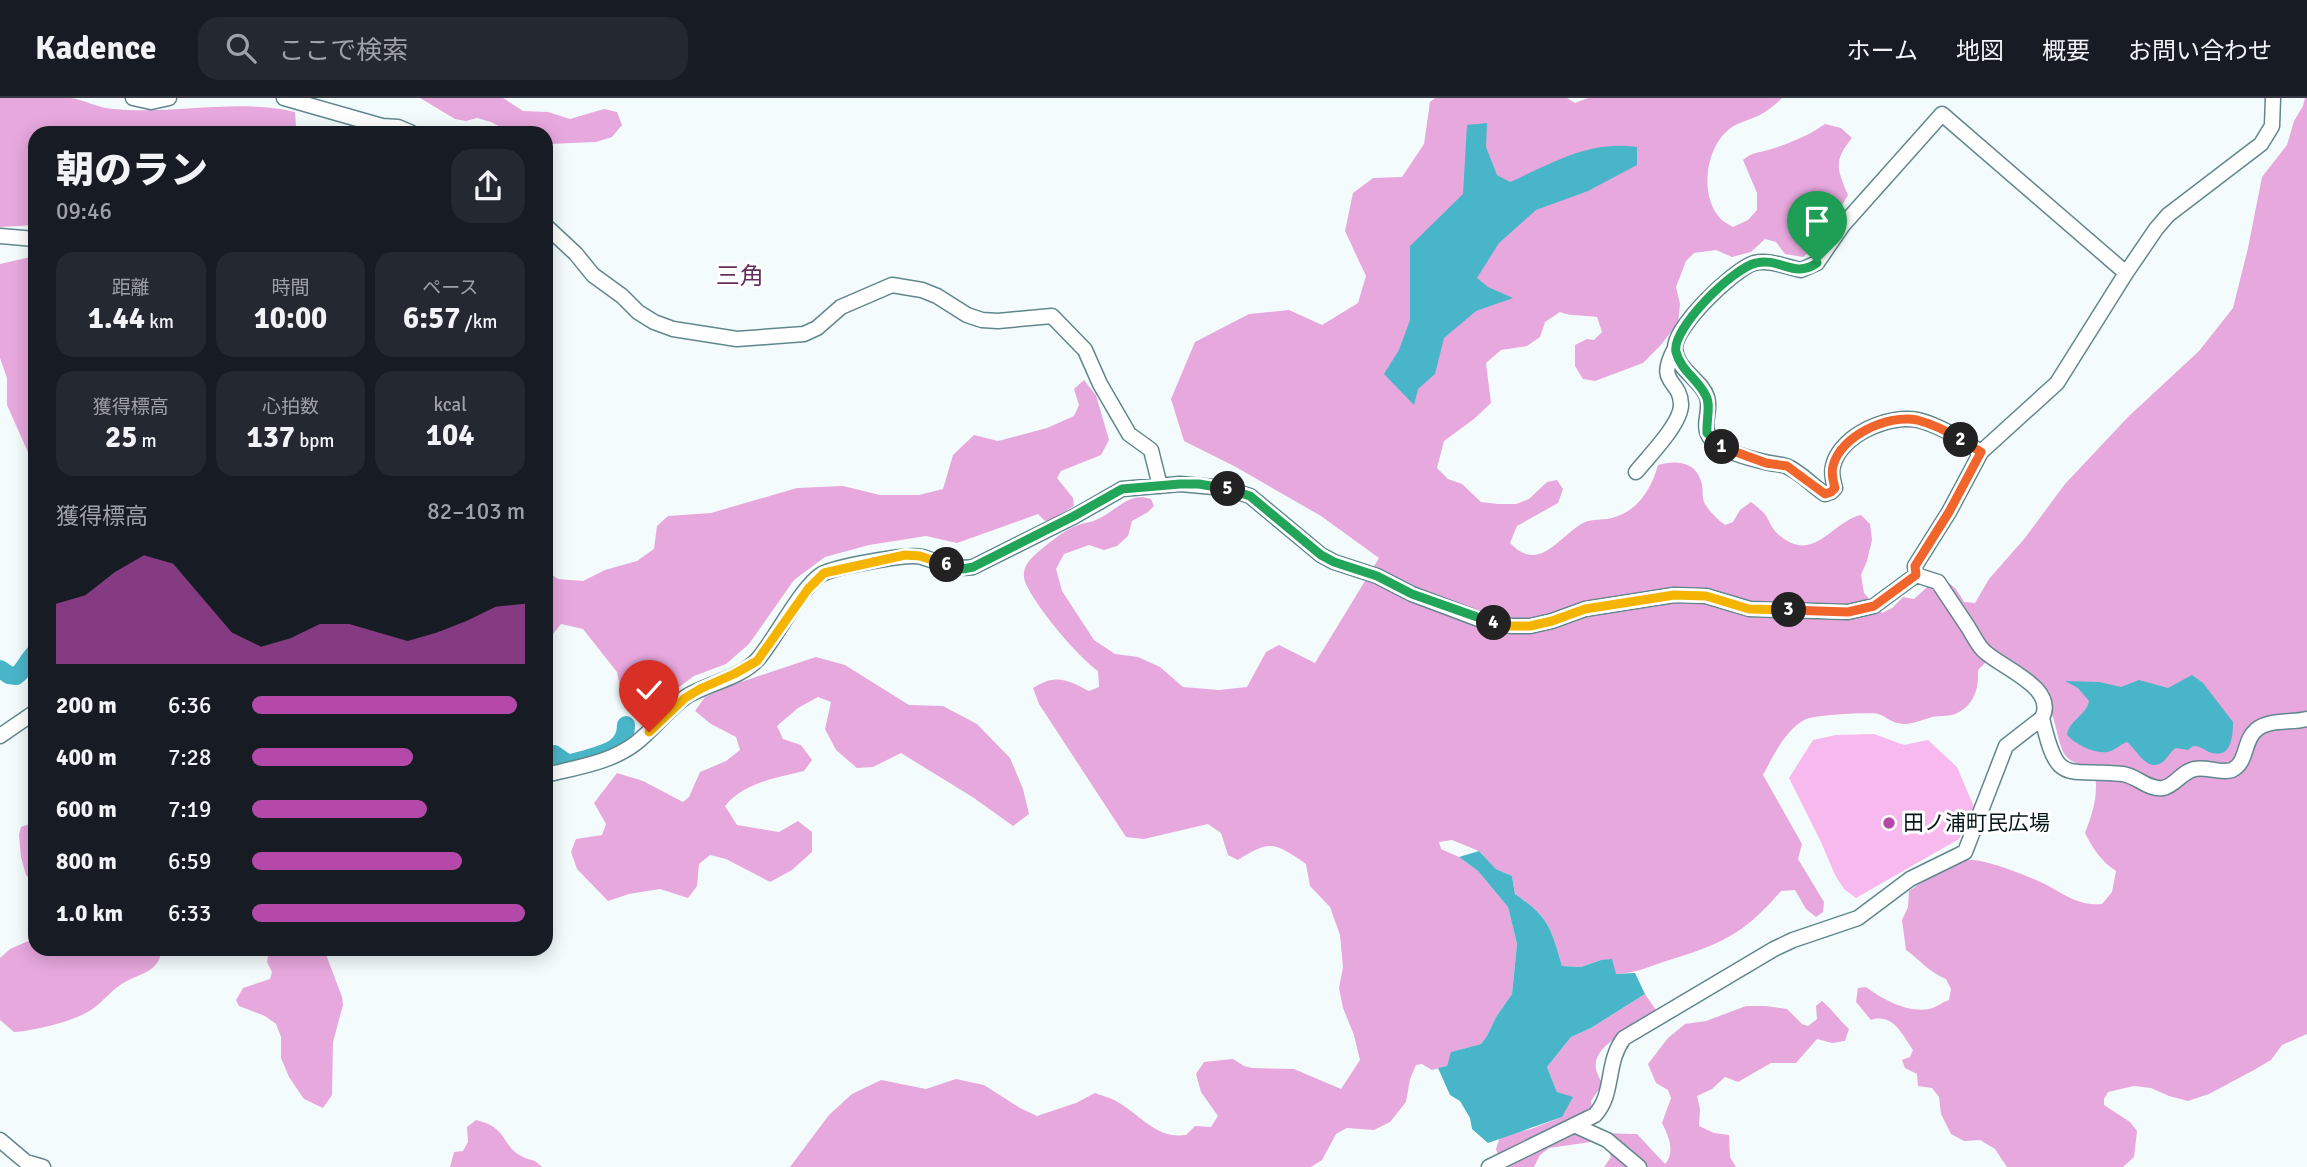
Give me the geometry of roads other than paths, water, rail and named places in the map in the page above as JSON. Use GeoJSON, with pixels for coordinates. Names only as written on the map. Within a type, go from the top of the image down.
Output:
{"type":"FeatureCollection","features":[{"type":"Feature","properties":{"kind":"street"},"geometry":{"type":"LineString","coordinates":[[133,98],[151,102],[169,98]]}},
{"type":"Feature","properties":{"kind":"street"},"geometry":{"type":"LineString","coordinates":[[285,98],[382,126]]}},
{"type":"Feature","properties":{"kind":"street"},"geometry":{"type":"LineString","coordinates":[[1916,575],[1915,566],[1949,512],[1981,452],[2057,383],[2126,273],[2168,215],[2262,144],[2272,127],[2273,98]]}},
{"type":"Feature","properties":{"kind":"street"},"geometry":{"type":"LineString","coordinates":[[1636,472],[1680,414],[1681,399],[1667,374],[1669,359],[1679,336],[1701,306],[1731,275],[1753,263],[1767,261],[1801,271],[1817,263],[1843,225],[1941,114],[2126,273]]}},
{"type":"Feature","properties":{"kind":"street"},"geometry":{"type":"LineString","coordinates":[[553,233],[593,275],[622,296],[638,312],[673,329],[737,339],[804,334],[817,328],[841,307],[892,285],[922,290],[982,320],[1052,316],[1085,350],[1100,384],[1129,434],[1151,450],[1160,486]]}},
{"type":"Feature","properties":{"kind":"street"},"geometry":{"type":"LineString","coordinates":[[0,236],[28,238]]}},
{"type":"Feature","properties":{"kind":"street"},"geometry":{"type":"LineString","coordinates":[[1675,348],[1680,363],[1707,397],[1707,433],[1713,441],[1723,448],[1766,463],[1787,466],[1825,494],[1835,488],[1833,465],[1838,456],[1850,441],[1879,424],[1898,419],[1915,420],[1941,428],[1981,452]]}},
{"type":"Feature","properties":{"kind":"street"},"geometry":{"type":"LineString","coordinates":[[553,773],[606,761],[636,744],[685,698],[757,661],[808,589],[824,573],[905,555],[920,556],[963,569],[973,567],[1122,489],[1199,484],[1250,496],[1321,555],[1334,562],[1377,576],[1412,594],[1476,618],[1511,626],[1530,626],[1585,609],[1674,595],[1706,596],[1749,609],[1848,612],[1874,606],[1916,575]]}},
{"type":"Feature","properties":{"kind":"street"},"geometry":{"type":"LineString","coordinates":[[1489,1167],[1595,1115],[1604,1105],[1615,1050],[1624,1038],[1774,948],[1858,918],[1910,879],[1965,852],[2006,746],[2042,718],[2044,705],[2038,690],[2025,678],[1982,650],[1938,582],[1916,575]]}},
{"type":"Feature","properties":{"kind":"street"},"geometry":{"type":"LineString","coordinates":[[0,736],[28,717]]}},
{"type":"Feature","properties":{"kind":"street"},"geometry":{"type":"LineString","coordinates":[[2042,718],[2050,750],[2067,771],[2077,774],[2125,774],[2153,787],[2162,788],[2194,769],[2227,771],[2235,768],[2241,762],[2248,740],[2263,725],[2307,719]]}},
{"type":"Feature","properties":{"kind":"street"},"geometry":{"type":"LineString","coordinates":[[1574,1125],[1607,1140],[1639,1167]]}},
{"type":"Feature","properties":{"kind":"street"},"geometry":{"type":"LineString","coordinates":[[0,1140],[26,1162],[43,1167]]}},
{"type":"Feature","properties":{"kind":"water"},"geometry":{"type":"Polygon","coordinates":[[[1487,123],[1486,147],[1497,175],[1510,182],[1556,161],[1603,147],[1637,147],[1637,165],[1588,191],[1536,210],[1499,243],[1477,278],[1488,287],[1513,298],[1476,311],[1444,338],[1435,374],[1418,389],[1414,405],[1384,374],[1399,350],[1410,320],[1410,246],[1463,194],[1467,125],[1487,123]]]}},
{"type":"Feature","properties":{"kind":"water"},"geometry":{"type":"Polygon","coordinates":[[[2192,675],[2203,683],[2233,722],[2231,741],[2222,753],[2216,754],[2195,746],[2188,750],[2176,748],[2164,761],[2152,765],[2142,759],[2127,742],[2111,751],[2100,752],[2081,746],[2067,735],[2089,701],[2078,688],[2065,681],[2099,682],[2121,687],[2139,680],[2168,688],[2192,675]]]}},
{"type":"Feature","properties":{"kind":"water"},"geometry":{"type":"Polygon","coordinates":[[[1479,851],[1496,869],[1512,876],[1515,894],[1542,917],[1551,933],[1562,966],[1581,967],[1612,959],[1616,974],[1635,973],[1645,994],[1591,1028],[1571,1037],[1547,1067],[1557,1092],[1573,1097],[1562,1117],[1488,1143],[1472,1129],[1470,1118],[1460,1101],[1450,1095],[1438,1068],[1447,1066],[1451,1052],[1481,1044],[1512,994],[1517,944],[1508,907],[1478,871],[1459,857],[1479,851]]]}},
{"type":"Feature","properties":{"kind":"waterway"},"geometry":{"type":"LineString","coordinates":[[0,669],[16,676],[28,662]]}},
{"type":"Feature","properties":{"kind":"waterway"},"geometry":{"type":"LineString","coordinates":[[553,754],[571,763],[607,752],[623,740],[626,725]]}},
{"type":"Feature","properties":{"kind":"place","name":"田ノ浦町民広場"},"geometry":{"type":"Point","coordinates":[1889,823]}},
{"type":"Feature","properties":{"kind":"district","name":"三角"},"geometry":{"type":"Point","coordinates":[740,276]}}]}
